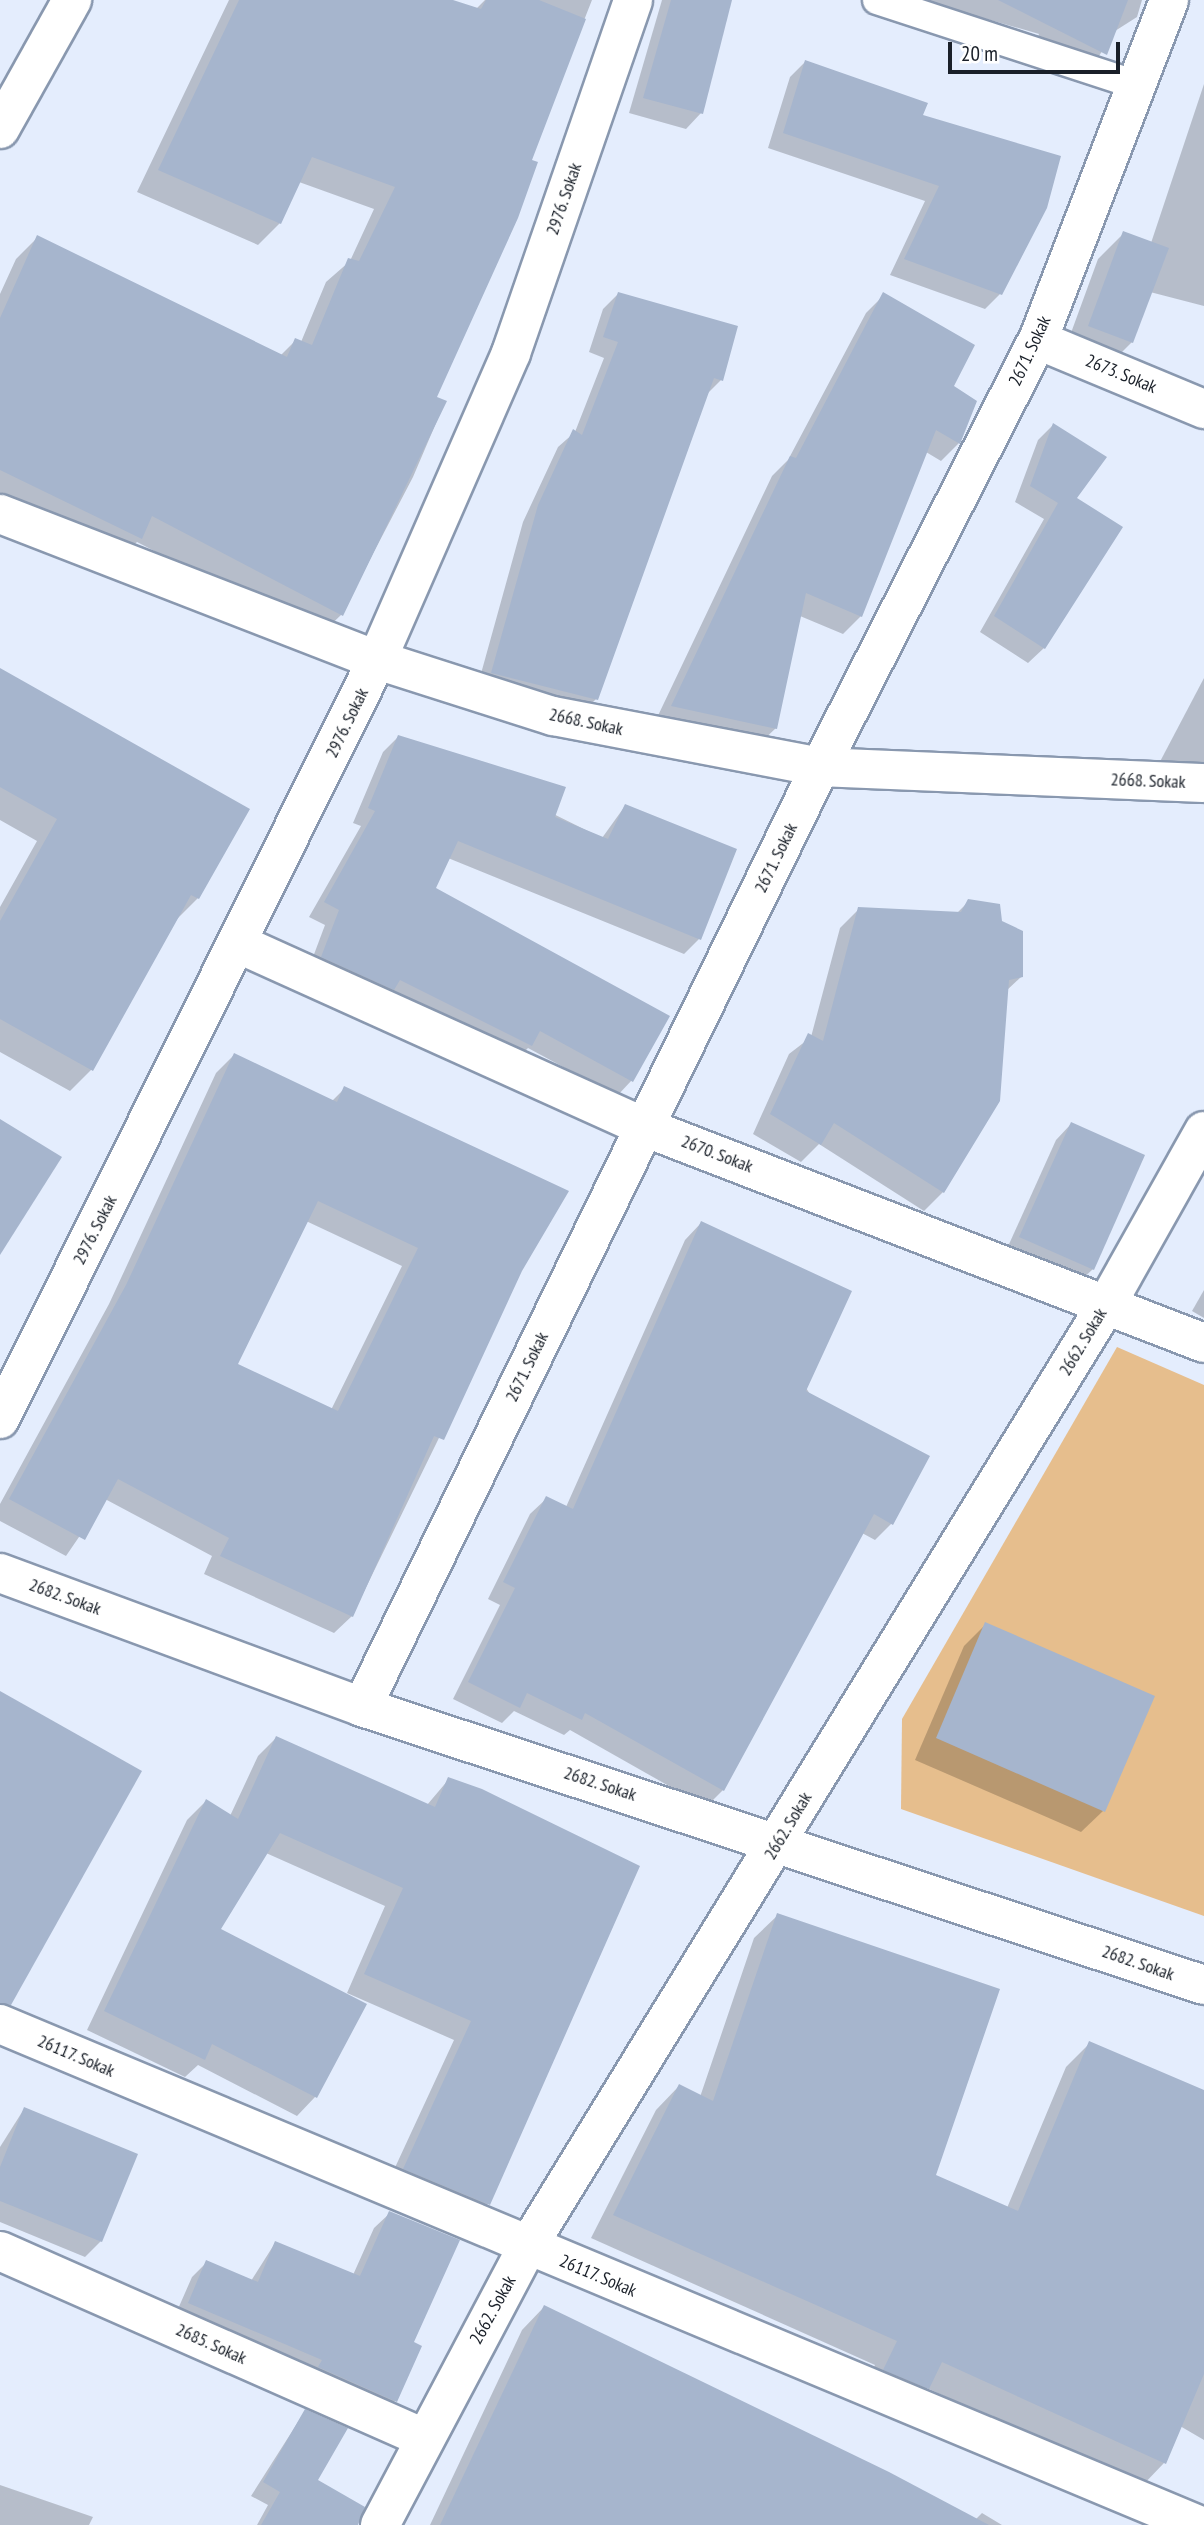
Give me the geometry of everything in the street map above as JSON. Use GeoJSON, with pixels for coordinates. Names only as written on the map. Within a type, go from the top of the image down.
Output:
{"type":"FeatureCollection","features":[{"type":"Feature","properties":{"kind":"street"},"geometry":{"type":"LineString","coordinates":[[0,129],[72,0]]}},
{"type":"Feature","properties":{"kind":"street","name":"2976. Sokak"},"geometry":{"type":"LineString","coordinates":[[0,1419],[239,944],[377,660],[511,353],[633,0]]}},
{"type":"Feature","properties":{"kind":"street","name":"2671. Sokak"},"geometry":{"type":"LineString","coordinates":[[362,1707],[820,767],[1038,340],[1169,0]]}},
{"type":"Feature","properties":{"kind":"street","name":"2673. Sokak"},"geometry":{"type":"LineString","coordinates":[[1038,340],[1204,409]]}},
{"type":"Feature","properties":{"kind":"street","name":"2668. Sokak"},"geometry":{"type":"LineString","coordinates":[[0,514],[377,660],[553,716],[820,767],[1204,783]]}},
{"type":"Feature","properties":{"kind":"street","name":"2670. Sokak"},"geometry":{"type":"LineString","coordinates":[[239,944],[644,1127],[1108,1302],[1204,1343]]}},
{"type":"Feature","properties":{"kind":"street","name":"2662. Sokak"},"geometry":{"type":"LineString","coordinates":[[380,2525],[422,2437],[528,2246],[1108,1302],[1204,1131]]}},
{"type":"Feature","properties":{"kind":"street","name":"2682. Sokak"},"geometry":{"type":"LineString","coordinates":[[0,1573],[362,1707],[779,1841],[1204,1985]]}},
{"type":"Feature","properties":{"kind":"street","name":"26117. Sokak"},"geometry":{"type":"LineString","coordinates":[[0,2024],[1198,2525]]}},
{"type":"Feature","properties":{"kind":"street","name":"2685. Sokak"},"geometry":{"type":"LineString","coordinates":[[0,2251],[422,2437]]}},
{"type":"Feature","properties":{"kind":"lane"},"geometry":{"type":"LineString","coordinates":[[877,0],[1137,85]]}},
{"type":"Feature","properties":{"kind":"shaded area"},"geometry":{"type":"Polygon","coordinates":[[[1117,1347],[1204,1385],[1204,1916],[901,1809],[902,1719],[1117,1347]]]}},
{"type":"Feature","properties":{"kind":"building"},"geometry":{"type":"Polygon","coordinates":[[[239,0],[453,0],[481,9],[486,0],[539,0],[586,19],[532,160],[538,162],[518,218],[437,397],[447,401],[343,616],[152,516],[142,539],[0,470],[0,318],[37,235],[287,357],[295,338],[312,345],[348,258],[359,261],[395,187],[312,157],[281,224],[158,170],[239,0]]]}},
{"type":"Feature","properties":{"kind":"building"},"geometry":{"type":"Polygon","coordinates":[[[671,0],[732,0],[703,114],[643,98],[671,0]]]}},
{"type":"Feature","properties":{"kind":"building"},"geometry":{"type":"Polygon","coordinates":[[[998,0],[1128,0],[1107,55],[998,0]]]}},
{"type":"Feature","properties":{"kind":"building"},"geometry":{"type":"Polygon","coordinates":[[[805,60],[928,103],[923,115],[1061,156],[1047,208],[1002,295],[904,259],[939,186],[783,133],[805,60]]]}},
{"type":"Feature","properties":{"kind":"building"},"geometry":{"type":"Polygon","coordinates":[[[1123,231],[1169,248],[1133,343],[1088,326],[1123,231]]]}},
{"type":"Feature","properties":{"kind":"building"},"geometry":{"type":"Polygon","coordinates":[[[618,292],[738,326],[723,381],[714,378],[598,700],[491,673],[538,505],[573,429],[582,435],[618,342],[603,337],[618,292]]]}},
{"type":"Feature","properties":{"kind":"building"},"geometry":{"type":"Polygon","coordinates":[[[883,292],[975,345],[954,386],[977,401],[960,444],[936,430],[862,617],[806,593],[777,729],[671,706],[790,456],[796,458],[883,292]]]}},
{"type":"Feature","properties":{"kind":"building"},"geometry":{"type":"Polygon","coordinates":[[[1053,423],[1107,457],[1077,498],[1123,527],[1045,649],[994,616],[1058,503],[1030,486],[1053,423]]]}},
{"type":"Feature","properties":{"kind":"building"},"geometry":{"type":"Polygon","coordinates":[[[0,668],[250,809],[199,899],[191,895],[93,1071],[0,1019],[0,921],[57,819],[0,787],[0,668]]]}},
{"type":"Feature","properties":{"kind":"building"},"geometry":{"type":"Polygon","coordinates":[[[398,735],[566,787],[555,817],[608,839],[625,804],[737,849],[701,940],[458,841],[436,888],[670,1016],[633,1082],[540,1031],[532,1046],[400,980],[394,990],[321,957],[339,910],[324,902],[375,811],[368,808],[398,735]]]}},
{"type":"Feature","properties":{"kind":"building"},"geometry":{"type":"Polygon","coordinates":[[[968,899],[1000,904],[1002,921],[1023,931],[1023,977],[1009,980],[1000,1101],[944,1193],[834,1123],[821,1145],[770,1114],[808,1033],[823,1041],[858,907],[961,912],[968,899]]]}},
{"type":"Feature","properties":{"kind":"building"},"geometry":{"type":"Polygon","coordinates":[[[234,1053],[337,1102],[344,1086],[569,1191],[522,1271],[444,1440],[434,1436],[353,1617],[220,1556],[229,1538],[118,1479],[85,1540],[9,1499],[126,1285],[234,1053]],[[318,1201],[238,1364],[338,1411],[418,1248],[318,1201]]]}},
{"type":"Feature","properties":{"kind":"building"},"geometry":{"type":"Polygon","coordinates":[[[0,1119],[62,1157],[0,1255],[0,1119]]]}},
{"type":"Feature","properties":{"kind":"building"},"geometry":{"type":"Polygon","coordinates":[[[1071,1122],[1145,1155],[1094,1270],[1019,1237],[1071,1122]]]}},
{"type":"Feature","properties":{"kind":"building"},"geometry":{"type":"Polygon","coordinates":[[[701,1221],[852,1291],[806,1391],[930,1456],[893,1525],[874,1514],[724,1791],[585,1713],[582,1720],[527,1693],[520,1708],[468,1682],[515,1588],[503,1582],[546,1496],[573,1509],[701,1221]]]}},
{"type":"Feature","properties":{"kind":"building"},"geometry":{"type":"Polygon","coordinates":[[[985,1622],[1155,1696],[1105,1812],[936,1738],[985,1622]]]}},
{"type":"Feature","properties":{"kind":"building"},"geometry":{"type":"Polygon","coordinates":[[[0,1691],[142,1771],[11,2005],[0,2003],[0,1691]]]}},
{"type":"Feature","properties":{"kind":"building"},"geometry":{"type":"Polygon","coordinates":[[[276,1736],[435,1807],[448,1777],[482,1789],[640,1866],[490,2205],[403,2169],[471,2021],[364,1974],[403,1888],[280,1833],[221,1929],[367,2004],[317,2098],[212,2044],[205,2060],[104,2011],[206,1799],[238,1819],[276,1736]]]}},
{"type":"Feature","properties":{"kind":"building"},"geometry":{"type":"Polygon","coordinates":[[[777,1913],[1000,1989],[936,2175],[1018,2211],[1089,2041],[1204,2090],[1204,2374],[1166,2464],[942,2362],[929,2389],[883,2370],[897,2341],[613,2215],[679,2084],[713,2101],[777,1913]]]}},
{"type":"Feature","properties":{"kind":"building"},"geometry":{"type":"Polygon","coordinates":[[[24,2107],[138,2154],[102,2242],[0,2201],[0,2167],[24,2107]]]}},
{"type":"Feature","properties":{"kind":"building"},"geometry":{"type":"Polygon","coordinates":[[[389,2211],[460,2240],[414,2342],[422,2346],[397,2402],[318,2367],[322,2360],[188,2303],[206,2260],[258,2282],[275,2241],[360,2276],[389,2211]]]}},
{"type":"Feature","properties":{"kind":"building"},"geometry":{"type":"Polygon","coordinates":[[[544,2305],[889,2472],[989,2525],[440,2525],[544,2305]]]}},
{"type":"Feature","properties":{"kind":"building"},"geometry":{"type":"Polygon","coordinates":[[[305,2409],[348,2428],[318,2480],[365,2507],[358,2525],[261,2525],[280,2492],[263,2482],[305,2409]]]}}]}
